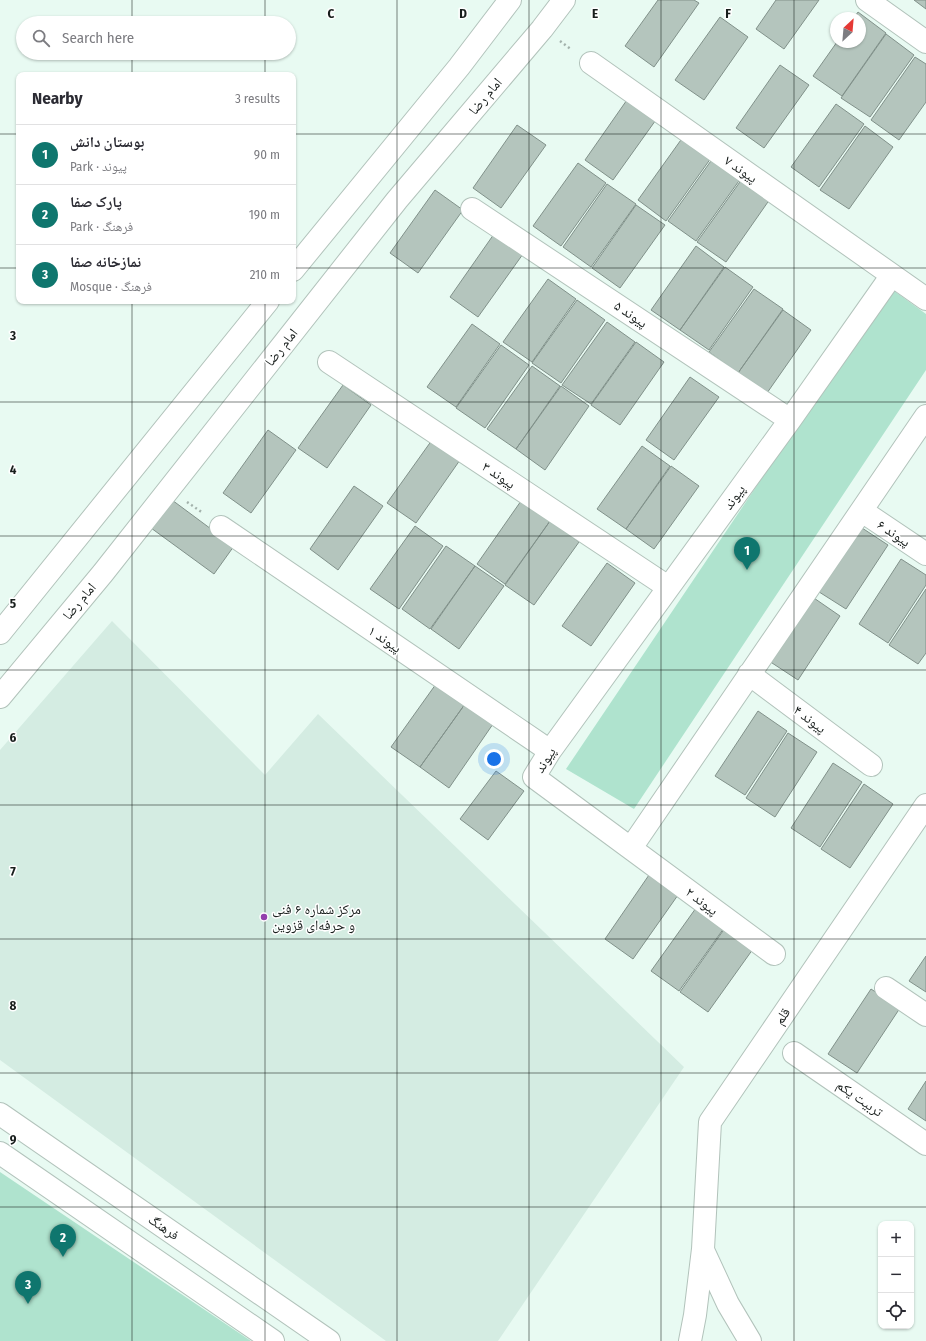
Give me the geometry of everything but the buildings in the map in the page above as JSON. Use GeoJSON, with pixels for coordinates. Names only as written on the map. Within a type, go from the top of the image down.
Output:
{"type":"FeatureCollection","features":[{"type":"Feature","properties":{"kind":"street"},"geometry":{"type":"LineString","coordinates":[[296,266],[459,67],[510,0]]}},
{"type":"Feature","properties":{"kind":"street","name":"امام رضا"},"geometry":{"type":"LineString","coordinates":[[0,697],[103,573],[397,200],[542,29],[564,0]]}},
{"type":"Feature","properties":{"kind":"street"},"geometry":{"type":"LineString","coordinates":[[867,0],[926,42]]}},
{"type":"Feature","properties":{"kind":"street","name":"پیوند ۷"},"geometry":{"type":"LineString","coordinates":[[591,63],[892,275]]}},
{"type":"Feature","properties":{"kind":"street","name":"پیوند ۵"},"geometry":{"type":"LineString","coordinates":[[472,209],[790,420]]}},
{"type":"Feature","properties":{"kind":"street"},"geometry":{"type":"LineString","coordinates":[[892,275],[926,299]]}},
{"type":"Feature","properties":{"kind":"street","name":"پیوند"},"geometry":{"type":"LineString","coordinates":[[631,848],[534,778],[550,751],[790,420],[892,275]]}},
{"type":"Feature","properties":{"kind":"street"},"geometry":{"type":"LineString","coordinates":[[0,633],[266,304]]}},
{"type":"Feature","properties":{"kind":"street","name":"پیوند ۳"},"geometry":{"type":"LineString","coordinates":[[329,362],[668,587]]}},
{"type":"Feature","properties":{"kind":"street"},"geometry":{"type":"LineString","coordinates":[[631,848],[926,416]]}},
{"type":"Feature","properties":{"kind":"street","name":"پیوند ۶"},"geometry":{"type":"LineString","coordinates":[[862,511],[926,554]]}},
{"type":"Feature","properties":{"kind":"street","name":"پیوند ۱"},"geometry":{"type":"LineString","coordinates":[[221,527],[550,751]]}},
{"type":"Feature","properties":{"kind":"street","name":"پیوند ۴"},"geometry":{"type":"LineString","coordinates":[[749,674],[871,765]]}},
{"type":"Feature","properties":{"kind":"street","name":"قلم"},"geometry":{"type":"LineString","coordinates":[[690,1341],[703,1249],[710,1122],[926,805]]}},
{"type":"Feature","properties":{"kind":"street","name":"پیوند ۲"},"geometry":{"type":"LineString","coordinates":[[631,848],[774,954]]}},
{"type":"Feature","properties":{"kind":"street"},"geometry":{"type":"LineString","coordinates":[[886,988],[926,1015]]}},
{"type":"Feature","properties":{"kind":"street","name":"تربیت یکم"},"geometry":{"type":"LineString","coordinates":[[794,1053],[926,1144]]}},
{"type":"Feature","properties":{"kind":"street","name":"فرهنگ"},"geometry":{"type":"LineString","coordinates":[[0,1114],[329,1341]]}},
{"type":"Feature","properties":{"kind":"street"},"geometry":{"type":"LineString","coordinates":[[0,1153],[274,1341]]}},
{"type":"Feature","properties":{"kind":"street","name":"قلم"},"geometry":{"type":"LineString","coordinates":[[703,1249],[728,1304],[750,1341]]}},
{"type":"Feature","properties":{"kind":"path"},"geometry":{"type":"LineString","coordinates":[[542,29],[591,63]]}},
{"type":"Feature","properties":{"kind":"path"},"geometry":{"type":"LineString","coordinates":[[170,489],[221,527]]}},
{"type":"Feature","properties":{"kind":"shaded area","name":"مرکز شماره ۶ فنی و حرفه‌ای قزوین"},"geometry":{"type":"Polygon","coordinates":[[[112,621],[265,775],[318,714],[684,1067],[498,1341],[386,1341],[0,1060],[0,750],[112,621]]]}},
{"type":"Feature","properties":{"kind":"green space"},"geometry":{"type":"Polygon","coordinates":[[[890,288],[926,314],[926,370],[634,809],[566,769],[890,288]]]}},
{"type":"Feature","properties":{"kind":"green space"},"geometry":{"type":"Polygon","coordinates":[[[0,1172],[251,1341],[0,1341],[0,1172]]]}},
{"type":"Feature","properties":{"kind":"place","name":"بوستان دانش"},"geometry":{"type":"Point","coordinates":[747,570]}},
{"type":"Feature","properties":{"kind":"place","name":"مرکز شماره ۶ فنی و حرفه‌ای قزوین"},"geometry":{"type":"Point","coordinates":[264,917]}},
{"type":"Feature","properties":{"kind":"place","name":"پارک صفا"},"geometry":{"type":"Point","coordinates":[63,1257]}},
{"type":"Feature","properties":{"kind":"place","name":"نمازخانه صفا"},"geometry":{"type":"Point","coordinates":[28,1304]}}]}
